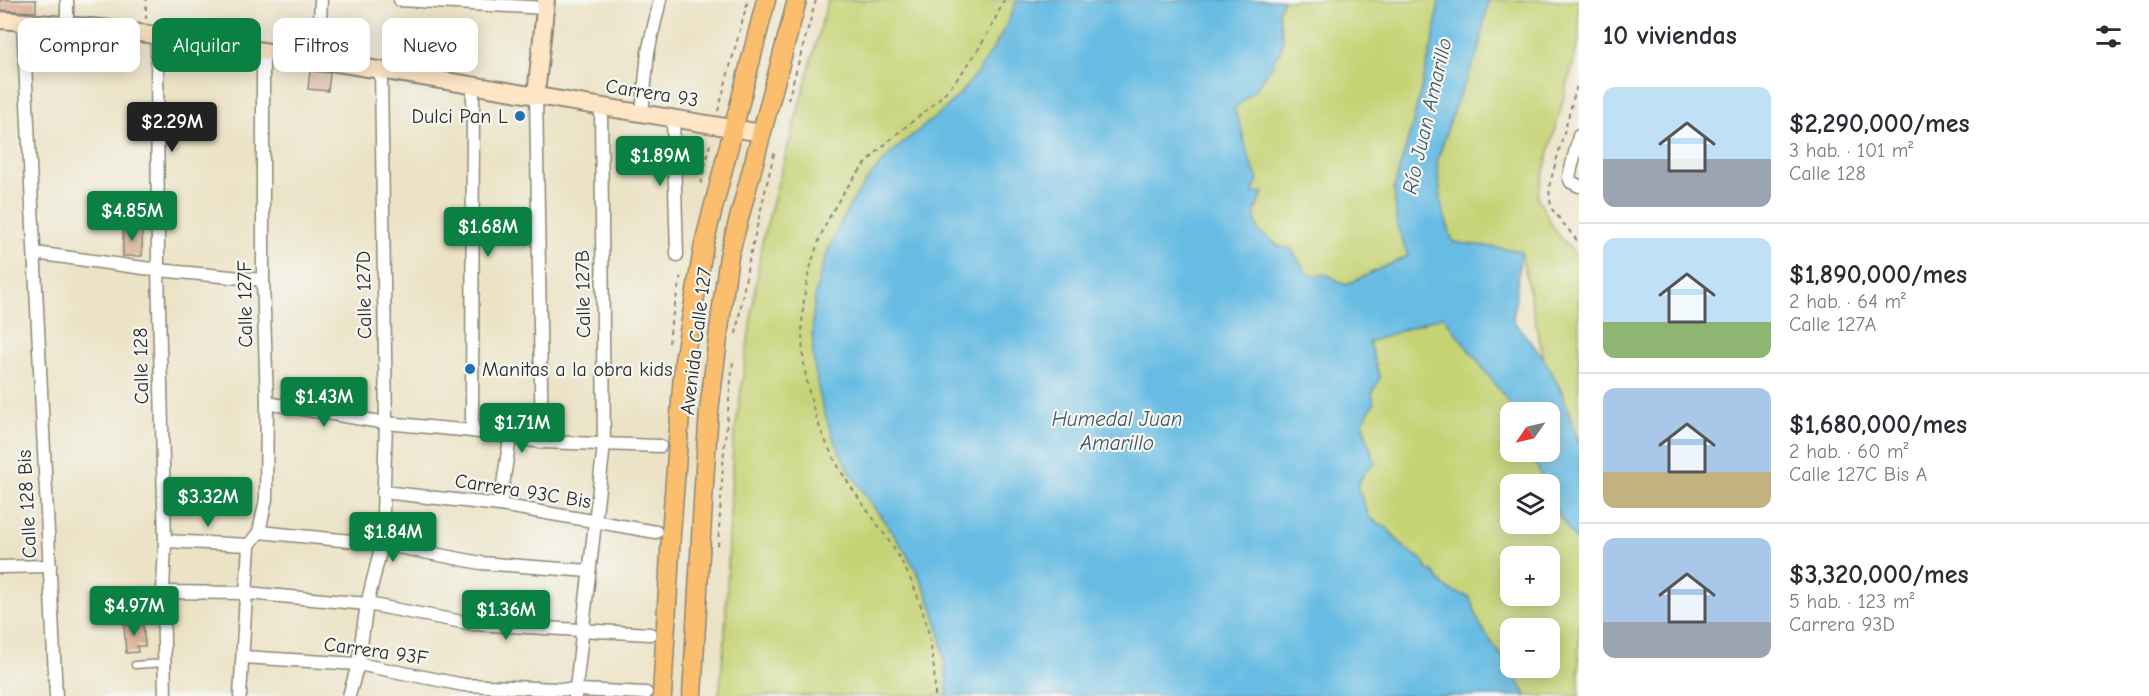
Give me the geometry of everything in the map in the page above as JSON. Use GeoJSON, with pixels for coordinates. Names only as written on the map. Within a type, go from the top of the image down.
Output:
{"type":"FeatureCollection","features":[{"type":"Feature","properties":{"kind":"main road","name":"Avenida Calle 127"},"geometry":{"type":"LineString","coordinates":[[654,695],[671,534],[684,361],[704,244],[766,0]]}},
{"type":"Feature","properties":{"kind":"main road","name":"Avenida Calle 127"},"geometry":{"type":"LineString","coordinates":[[692,696],[705,466],[715,359],[729,256],[797,0]]}},
{"type":"Feature","properties":{"kind":"street"},"geometry":{"type":"LineString","coordinates":[[67,0],[67,18]]}},
{"type":"Feature","properties":{"kind":"street"},"geometry":{"type":"LineString","coordinates":[[320,18],[321,0]]}},
{"type":"Feature","properties":{"kind":"street"},"geometry":{"type":"LineString","coordinates":[[400,0],[545,4],[536,95],[542,442]]}},
{"type":"Feature","properties":{"kind":"street"},"geometry":{"type":"LineString","coordinates":[[642,112],[648,52],[660,0]]}},
{"type":"Feature","properties":{"kind":"street","name":"Carrera 93"},"geometry":{"type":"LineString","coordinates":[[0,21],[18,22]]}},
{"type":"Feature","properties":{"kind":"street","name":"Carrera 93"},"geometry":{"type":"LineString","coordinates":[[140,33],[273,52]]}},
{"type":"Feature","properties":{"kind":"street","name":"Calle 128"},"geometry":{"type":"LineString","coordinates":[[151,34],[165,541],[163,592],[165,696]]}},
{"type":"Feature","properties":{"kind":"street","name":"Calle 127F"},"geometry":{"type":"LineString","coordinates":[[249,545],[259,532],[266,499],[263,51]]}},
{"type":"Feature","properties":{"kind":"street","name":"Carrera 93"},"geometry":{"type":"LineString","coordinates":[[370,68],[762,133]]}},
{"type":"Feature","properties":{"kind":"street","name":"Calle 127D"},"geometry":{"type":"LineString","coordinates":[[349,696],[358,664],[367,604],[382,544],[386,423],[381,70]]}},
{"type":"Feature","properties":{"kind":"street","name":"Calle 128 Bis"},"geometry":{"type":"LineString","coordinates":[[26,72],[56,696]]}},
{"type":"Feature","properties":{"kind":"street"},"geometry":{"type":"LineString","coordinates":[[472,431],[473,85]]}},
{"type":"Feature","properties":{"kind":"street","name":"Calle 127B"},"geometry":{"type":"LineString","coordinates":[[575,693],[604,445],[601,106]]}},
{"type":"Feature","properties":{"kind":"street"},"geometry":{"type":"LineString","coordinates":[[673,118],[677,255]]}},
{"type":"Feature","properties":{"kind":"street"},"geometry":{"type":"LineString","coordinates":[[1575,184],[1569,177],[1579,136]]}},
{"type":"Feature","properties":{"kind":"street"},"geometry":{"type":"LineString","coordinates":[[35,254],[158,270],[263,280]]}},
{"type":"Feature","properties":{"kind":"street"},"geometry":{"type":"LineString","coordinates":[[267,403],[386,423],[472,431],[542,442],[660,446]]}},
{"type":"Feature","properties":{"kind":"street"},"geometry":{"type":"LineString","coordinates":[[500,505],[510,438]]}},
{"type":"Feature","properties":{"kind":"street","name":"Carrera 93C Bis"},"geometry":{"type":"LineString","coordinates":[[383,492],[500,505],[656,532]]}},
{"type":"Feature","properties":{"kind":"street"},"geometry":{"type":"LineString","coordinates":[[259,532],[382,544],[481,563],[589,571]]}},
{"type":"Feature","properties":{"kind":"street"},"geometry":{"type":"LineString","coordinates":[[165,541],[249,545],[240,696]]}},
{"type":"Feature","properties":{"kind":"street"},"geometry":{"type":"LineString","coordinates":[[0,567],[50,566]]}},
{"type":"Feature","properties":{"kind":"street"},"geometry":{"type":"LineString","coordinates":[[163,592],[246,593],[367,604],[473,624],[650,634]]}},
{"type":"Feature","properties":{"kind":"street","name":"Carrera 93F"},"geometry":{"type":"LineString","coordinates":[[244,657],[358,664],[464,684],[575,693],[654,695]]}},
{"type":"Feature","properties":{"kind":"lane"},"geometry":{"type":"LineString","coordinates":[[135,665],[165,663]]}},
{"type":"Feature","properties":{"kind":"path"},"geometry":{"type":"LineString","coordinates":[[146,0],[151,34]]}},
{"type":"Feature","properties":{"kind":"path"},"geometry":{"type":"LineString","coordinates":[[786,109],[816,0]]}},
{"type":"Feature","properties":{"kind":"path"},"geometry":{"type":"LineString","coordinates":[[935,696],[934,666],[929,635],[913,585],[896,552],[841,472],[821,433],[807,388],[801,338],[802,316],[811,261],[830,215],[847,187],[870,159],[949,89],[979,47],[1004,0]]}},
{"type":"Feature","properties":{"kind":"path"},"geometry":{"type":"LineString","coordinates":[[735,340],[748,265],[776,147]]}},
{"type":"Feature","properties":{"kind":"path"},"geometry":{"type":"LineString","coordinates":[[718,546],[724,450],[734,351]]}},
{"type":"Feature","properties":{"kind":"green space"},"geometry":{"type":"Polygon","coordinates":[[[828,0],[1017,0],[996,44],[967,85],[945,109],[887,157],[854,199],[824,262],[813,316],[816,372],[829,426],[853,476],[902,547],[925,590],[942,642],[947,696],[719,696],[725,634],[733,446],[762,242],[828,0]]]}},
{"type":"Feature","properties":{"kind":"green space"},"geometry":{"type":"Polygon","coordinates":[[[1283,0],[1439,0],[1434,36],[1394,188],[1397,226],[1408,256],[1345,285],[1328,275],[1307,273],[1291,249],[1278,246],[1259,232],[1255,219],[1255,212],[1263,193],[1254,194],[1251,165],[1234,109],[1257,88],[1280,53],[1283,39],[1278,12],[1283,0]]]}},
{"type":"Feature","properties":{"kind":"green space"},"geometry":{"type":"Polygon","coordinates":[[[1489,0],[1579,0],[1579,41],[1537,197],[1556,232],[1579,258],[1579,449],[1563,393],[1543,358],[1521,251],[1453,242],[1442,208],[1437,162],[1489,0]]]}},
{"type":"Feature","properties":{"kind":"green space"},"geometry":{"type":"Polygon","coordinates":[[[1443,316],[1508,401],[1500,402],[1500,462],[1535,462],[1540,474],[1500,474],[1500,534],[1560,534],[1560,517],[1579,545],[1579,696],[1526,696],[1516,678],[1560,678],[1560,618],[1500,618],[1500,654],[1478,621],[1469,598],[1445,587],[1433,571],[1428,571],[1423,560],[1405,549],[1390,531],[1369,517],[1357,489],[1365,471],[1368,447],[1362,423],[1373,403],[1372,393],[1380,378],[1368,342],[1443,316]]]}},
{"type":"Feature","properties":{"kind":"water","name":"Humedal Juan Amarillo"},"geometry":{"type":"Polygon","coordinates":[[[1017,0],[1283,0],[1278,12],[1283,39],[1280,53],[1257,88],[1234,109],[1258,180],[1253,190],[1254,193],[1264,192],[1256,208],[1255,219],[1259,232],[1278,246],[1291,249],[1307,273],[1328,275],[1345,285],[1408,256],[1397,226],[1394,188],[1434,36],[1439,0],[1489,0],[1478,52],[1453,111],[1437,162],[1442,208],[1453,242],[1521,251],[1513,321],[1536,348],[1549,368],[1565,400],[1573,423],[1579,446],[1579,545],[1560,516],[1560,474],[1540,474],[1535,462],[1560,462],[1560,402],[1508,402],[1443,316],[1369,342],[1380,378],[1372,393],[1374,403],[1362,423],[1375,463],[1365,471],[1357,486],[1369,517],[1385,526],[1405,549],[1423,560],[1428,571],[1433,571],[1441,583],[1452,591],[1469,597],[1480,624],[1500,655],[1500,678],[1516,678],[1526,696],[947,696],[942,642],[925,590],[902,547],[853,476],[829,426],[815,372],[813,316],[824,262],[854,199],[887,157],[956,98],[987,59],[1017,0]]]}},
{"type":"Feature","properties":{"kind":"building"},"geometry":{"type":"Polygon","coordinates":[[[0,0],[36,0],[36,12],[0,10],[0,0]]]}},
{"type":"Feature","properties":{"kind":"building"},"geometry":{"type":"Polygon","coordinates":[[[310,72],[330,73],[328,91],[308,89],[310,72]]]}},
{"type":"Feature","properties":{"kind":"building"},"geometry":{"type":"Polygon","coordinates":[[[123,229],[142,229],[142,256],[123,256],[123,229]]]}},
{"type":"Feature","properties":{"kind":"building"},"geometry":{"type":"Polygon","coordinates":[[[143,624],[145,646],[137,646],[138,652],[126,653],[124,625],[143,624]]]}},
{"type":"Feature","properties":{"kind":"place","name":"Dulci Pan L"},"geometry":{"type":"Point","coordinates":[520,116]}},
{"type":"Feature","properties":{"kind":"place","name":"Manitas a la obra kids"},"geometry":{"type":"Point","coordinates":[470,369]}},
{"type":"Feature","properties":{"kind":"water label","name":"Río Juan Amarillo"},"geometry":{"type":"Point","coordinates":[1427,116]}}]}
